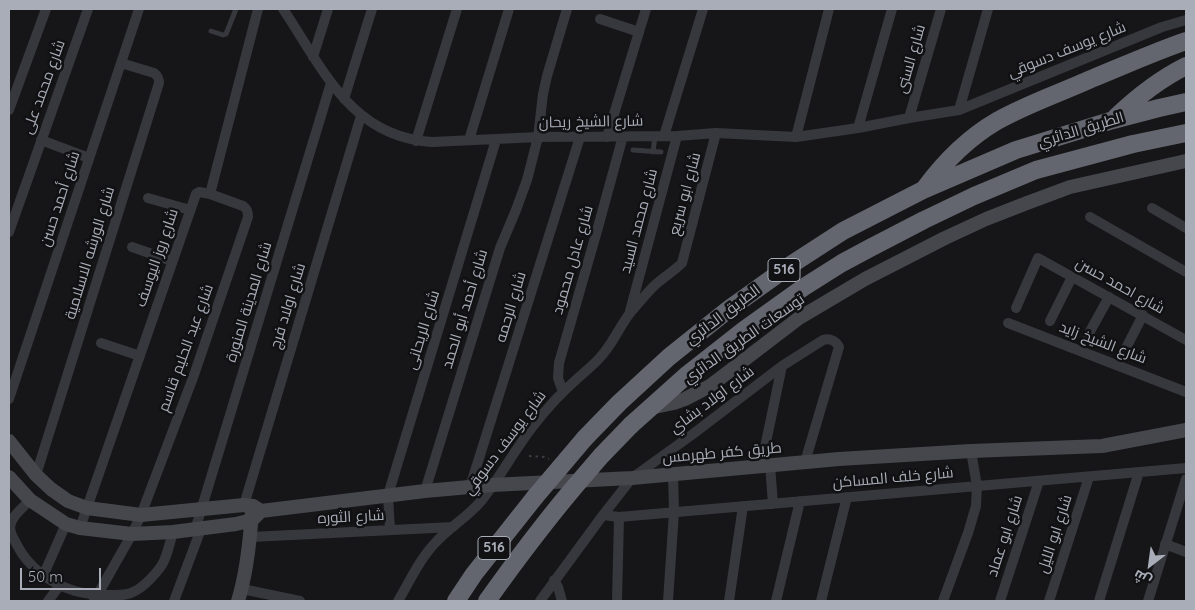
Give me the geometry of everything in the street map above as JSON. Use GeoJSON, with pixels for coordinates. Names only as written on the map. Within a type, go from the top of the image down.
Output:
{"type":"FeatureCollection","features":[{"type":"Feature","properties":{"kind":"highway"},"geometry":{"type":"LineString","coordinates":[[923,190],[956,152],[997,122],[1028,106],[1160,50],[1186,41]]}},
{"type":"Feature","properties":{"kind":"highway"},"geometry":{"type":"LineString","coordinates":[[1114,120],[1145,92],[1186,66]]}},
{"type":"Feature","properties":{"kind":"highway","name":"الطريق الدائري"},"geometry":{"type":"LineString","coordinates":[[456,601],[474,574],[535,497],[585,438],[619,403],[669,356],[729,309],[789,266],[843,230],[923,190],[1016,150],[1114,120],[1186,102]]}},
{"type":"Feature","properties":{"kind":"highway","name":"الطريق الدائري"},"geometry":{"type":"LineString","coordinates":[[488,601],[540,528],[601,456],[631,425],[688,374],[744,330],[804,287],[842,263],[924,220],[974,196],[1036,170],[1132,144],[1186,133]]}},
{"type":"Feature","properties":{"kind":"street"},"geometry":{"type":"LineString","coordinates":[[9,110],[46,9]]}},
{"type":"Feature","properties":{"kind":"street","name":"شارع محمد على"},"geometry":{"type":"LineString","coordinates":[[9,232],[88,9]]}},
{"type":"Feature","properties":{"kind":"street","name":"شارع أحمد حسن"},"geometry":{"type":"LineString","coordinates":[[9,399],[139,9]]}},
{"type":"Feature","properties":{"kind":"street"},"geometry":{"type":"LineString","coordinates":[[210,194],[258,9]]}},
{"type":"Feature","properties":{"kind":"street"},"geometry":{"type":"LineString","coordinates":[[313,57],[328,9]]}},
{"type":"Feature","properties":{"kind":"street"},"geometry":{"type":"LineString","coordinates":[[344,99],[372,9]]}},
{"type":"Feature","properties":{"kind":"street"},"geometry":{"type":"LineString","coordinates":[[416,141],[457,9]]}},
{"type":"Feature","properties":{"kind":"street"},"geometry":{"type":"LineString","coordinates":[[469,140],[508,9]]}},
{"type":"Feature","properties":{"kind":"street","name":"شارع أحمد أبو الحمد"},"geometry":{"type":"LineString","coordinates":[[426,491],[500,248],[524,188],[538,137],[547,76],[567,9]]}},
{"type":"Feature","properties":{"kind":"street"},"geometry":{"type":"LineString","coordinates":[[607,137],[646,9]]}},
{"type":"Feature","properties":{"kind":"street"},"geometry":{"type":"LineString","coordinates":[[659,136],[703,9]]}},
{"type":"Feature","properties":{"kind":"street"},"geometry":{"type":"LineString","coordinates":[[796,137],[829,9]]}},
{"type":"Feature","properties":{"kind":"street"},"geometry":{"type":"LineString","coordinates":[[858,128],[892,9]]}},
{"type":"Feature","properties":{"kind":"street","name":"شارع السنى"},"geometry":{"type":"LineString","coordinates":[[909,118],[941,9]]}},
{"type":"Feature","properties":{"kind":"street"},"geometry":{"type":"LineString","coordinates":[[959,110],[988,9]]}},
{"type":"Feature","properties":{"kind":"street","name":"شارع الشيخ ريحان"},"geometry":{"type":"LineString","coordinates":[[288,12],[313,57],[331,83],[360,116],[378,127],[416,141],[496,140],[538,137],[677,136],[716,133],[796,137],[959,110]]}},
{"type":"Feature","properties":{"kind":"street"},"geometry":{"type":"LineString","coordinates":[[600,19],[639,32]]}},
{"type":"Feature","properties":{"kind":"street","name":"شارع يوسف دسوقي"},"geometry":{"type":"LineString","coordinates":[[959,110],[1162,27],[1186,20]]}},
{"type":"Feature","properties":{"kind":"street","name":"شارع الورشه الاسلامية"},"geometry":{"type":"LineString","coordinates":[[36,475],[159,83],[159,79],[154,73],[121,63]]}},
{"type":"Feature","properties":{"kind":"street","name":"شارع المدينة المنورة"},"geometry":{"type":"LineString","coordinates":[[174,601],[198,529],[202,509],[331,83]]}},
{"type":"Feature","properties":{"kind":"street","name":"شارع اولاد فرج"},"geometry":{"type":"LineString","coordinates":[[252,510],[360,116]]}},
{"type":"Feature","properties":{"kind":"street","name":"شارع ابو سريع"},"geometry":{"type":"LineString","coordinates":[[682,263],[716,133]]}},
{"type":"Feature","properties":{"kind":"street","name":"شارع عادل محمود"},"geometry":{"type":"LineString","coordinates":[[563,392],[558,378],[559,363],[623,136]]}},
{"type":"Feature","properties":{"kind":"street","name":"شارع محمد السيد"},"geometry":{"type":"LineString","coordinates":[[629,314],[677,136]]}},
{"type":"Feature","properties":{"kind":"street","name":"شارع الرحمه"},"geometry":{"type":"LineString","coordinates":[[470,486],[580,137]]}},
{"type":"Feature","properties":{"kind":"street"},"geometry":{"type":"LineString","coordinates":[[41,140],[90,158]]}},
{"type":"Feature","properties":{"kind":"street","name":"شارع الريحانى"},"geometry":{"type":"LineString","coordinates":[[390,530],[388,495],[496,140]]}},
{"type":"Feature","properties":{"kind":"street","name":"توسعات الطريق الدائري"},"geometry":{"type":"LineString","coordinates":[[650,408],[680,401],[698,393],[710,386],[799,318],[888,266],[945,238],[1019,206],[1070,188],[1186,160]]}},
{"type":"Feature","properties":{"kind":"street","name":"شارع روز اليوسف"},"geometry":{"type":"LineString","coordinates":[[80,528],[196,194],[199,192],[210,194]]}},
{"type":"Feature","properties":{"kind":"street","name":"شارع عبد الحليم قاسم"},"geometry":{"type":"LineString","coordinates":[[96,598],[141,515],[194,374],[248,217],[246,208],[210,194]]}},
{"type":"Feature","properties":{"kind":"street"},"geometry":{"type":"LineString","coordinates":[[148,198],[190,210]]}},
{"type":"Feature","properties":{"kind":"street"},"geometry":{"type":"LineString","coordinates":[[1152,208],[1186,228]]}},
{"type":"Feature","properties":{"kind":"street"},"geometry":{"type":"LineString","coordinates":[[1090,217],[1186,272]]}},
{"type":"Feature","properties":{"kind":"street"},"geometry":{"type":"LineString","coordinates":[[132,247],[172,261]]}},
{"type":"Feature","properties":{"kind":"street","name":"شارع احمد حسن"},"geometry":{"type":"LineString","coordinates":[[1016,308],[1038,258],[1186,340]]}},
{"type":"Feature","properties":{"kind":"street","name":"شارع يوسف دسوقي"},"geometry":{"type":"LineString","coordinates":[[398,601],[425,555],[438,540],[482,500],[534,424],[563,392],[604,354],[629,314],[654,287],[682,263]]}},
{"type":"Feature","properties":{"kind":"street"},"geometry":{"type":"LineString","coordinates":[[1050,321],[1072,277]]}},
{"type":"Feature","properties":{"kind":"street"},"geometry":{"type":"LineString","coordinates":[[1088,335],[1109,297]]}},
{"type":"Feature","properties":{"kind":"street"},"geometry":{"type":"LineString","coordinates":[[1126,348],[1143,315]]}},
{"type":"Feature","properties":{"kind":"street","name":"شارع الشيخ زايد"},"geometry":{"type":"LineString","coordinates":[[1008,323],[1186,392]]}},
{"type":"Feature","properties":{"kind":"street","name":"شارع اولاد بشاي"},"geometry":{"type":"LineString","coordinates":[[540,601],[603,514],[632,478],[782,366],[823,340],[833,340],[840,347],[805,462]]}},
{"type":"Feature","properties":{"kind":"street"},"geometry":{"type":"LineString","coordinates":[[102,343],[140,356]]}},
{"type":"Feature","properties":{"kind":"street"},"geometry":{"type":"LineString","coordinates":[[773,504],[765,466],[782,366]]}},
{"type":"Feature","properties":{"kind":"street","name":"طريق كفر طهرمس"},"geometry":{"type":"LineString","coordinates":[[9,441],[36,475],[68,501],[87,508],[141,515],[202,509],[252,510],[470,486],[632,478],[805,462],[971,451],[1102,446],[1186,430]]}},
{"type":"Feature","properties":{"kind":"street"},"geometry":{"type":"LineString","coordinates":[[943,601],[976,506],[977,486],[971,451]]}},
{"type":"Feature","properties":{"kind":"street","name":"شارع خلف المساكن"},"geometry":{"type":"LineString","coordinates":[[603,514],[619,516],[674,512],[1186,468]]}},
{"type":"Feature","properties":{"kind":"street"},"geometry":{"type":"LineString","coordinates":[[1099,601],[1139,472]]}},
{"type":"Feature","properties":{"kind":"street"},"geometry":{"type":"LineString","coordinates":[[668,601],[674,512],[673,473]]}},
{"type":"Feature","properties":{"kind":"street","name":"شارع ابو الليل"},"geometry":{"type":"LineString","coordinates":[[1049,601],[1089,476]]}},
{"type":"Feature","properties":{"kind":"street"},"geometry":{"type":"LineString","coordinates":[[1148,601],[1186,479]]}},
{"type":"Feature","properties":{"kind":"street","name":"طريق كفر طهرمس"},"geometry":{"type":"LineString","coordinates":[[10,481],[30,500],[66,524],[80,528],[132,534],[173,532],[236,524],[252,510]]}},
{"type":"Feature","properties":{"kind":"street","name":"شارع ابو عماد"},"geometry":{"type":"LineString","coordinates":[[1000,601],[1039,481]]}},
{"type":"Feature","properties":{"kind":"street"},"geometry":{"type":"LineString","coordinates":[[821,601],[847,497]]}},
{"type":"Feature","properties":{"kind":"street"},"geometry":{"type":"LineString","coordinates":[[30,500],[14,517],[11,523],[11,542],[43,576],[60,585],[96,598],[124,594],[131,597],[162,564],[173,532]]}},
{"type":"Feature","properties":{"kind":"street"},"geometry":{"type":"LineString","coordinates":[[776,601],[800,501]]}},
{"type":"Feature","properties":{"kind":"street"},"geometry":{"type":"LineString","coordinates":[[729,601],[743,506]]}},
{"type":"Feature","properties":{"kind":"street"},"geometry":{"type":"LineString","coordinates":[[252,510],[251,537],[240,595],[300,601]]}},
{"type":"Feature","properties":{"kind":"street"},"geometry":{"type":"LineString","coordinates":[[617,601],[619,516]]}},
{"type":"Feature","properties":{"kind":"street"},"geometry":{"type":"LineString","coordinates":[[43,576],[66,524]]}},
{"type":"Feature","properties":{"kind":"street","name":"شارع الثوره"},"geometry":{"type":"LineString","coordinates":[[251,537],[453,527]]}},
{"type":"Feature","properties":{"kind":"street"},"geometry":{"type":"LineString","coordinates":[[1165,544],[1186,552]]}},
{"type":"Feature","properties":{"kind":"street"},"geometry":{"type":"LineString","coordinates":[[554,580],[562,601]]}},
{"type":"Feature","properties":{"kind":"street"},"geometry":{"type":"LineString","coordinates":[[48,601],[60,585]]}},
{"type":"Feature","properties":{"kind":"lane"},"geometry":{"type":"LineString","coordinates":[[211,31],[223,35],[226,34],[236,9]]}},
{"type":"Feature","properties":{"kind":"lane"},"geometry":{"type":"LineString","coordinates":[[653,152],[659,136]]}},
{"type":"Feature","properties":{"kind":"lane"},"geometry":{"type":"LineString","coordinates":[[633,150],[661,152]]}},
{"type":"Feature","properties":{"kind":"path"},"geometry":{"type":"LineString","coordinates":[[529,456],[544,456]]}}]}
